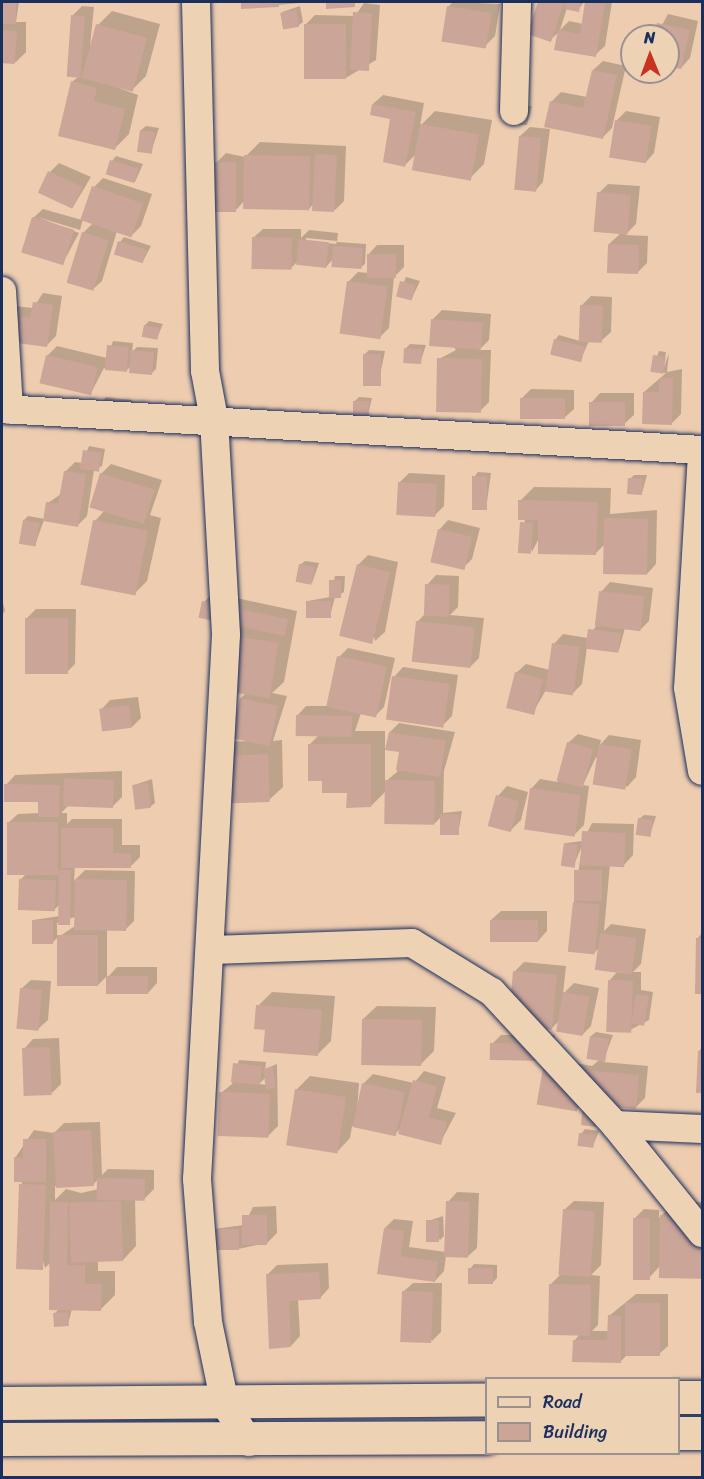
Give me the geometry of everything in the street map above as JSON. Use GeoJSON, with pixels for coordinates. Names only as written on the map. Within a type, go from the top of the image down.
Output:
{"type":"FeatureCollection","features":[{"type":"Feature","properties":{"kind":"main road"},"geometry":{"type":"LineString","coordinates":[[680,1397],[702,1396]]}},
{"type":"Feature","properties":{"kind":"main road"},"geometry":{"type":"LineString","coordinates":[[2,1403],[225,1404],[485,1400]]}},
{"type":"Feature","properties":{"kind":"main road"},"geometry":{"type":"LineString","coordinates":[[680,1433],[702,1433]]}},
{"type":"Feature","properties":{"kind":"main road"},"geometry":{"type":"LineString","coordinates":[[2,1439],[249,1442],[485,1437]]}},
{"type":"Feature","properties":{"kind":"street"},"geometry":{"type":"LineString","coordinates":[[196,2],[205,371],[214,419],[226,634],[212,950],[197,1179],[208,1322],[225,1404],[249,1442]]}},
{"type":"Feature","properties":{"kind":"street"},"geometry":{"type":"LineString","coordinates":[[514,111],[517,2]]}},
{"type":"Feature","properties":{"kind":"street"},"geometry":{"type":"LineString","coordinates":[[2,291],[5,410],[214,419],[702,452],[688,688],[702,771]]}},
{"type":"Feature","properties":{"kind":"street"},"geometry":{"type":"LineString","coordinates":[[212,950],[412,943],[492,992],[615,1125],[702,1233]]}},
{"type":"Feature","properties":{"kind":"street"},"geometry":{"type":"LineString","coordinates":[[615,1125],[702,1129]]}},
{"type":"Feature","properties":{"kind":"building"},"geometry":{"type":"Polygon","coordinates":[[[2,2],[16,2],[16,24],[2,24],[2,2]]]}},
{"type":"Feature","properties":{"kind":"building"},"geometry":{"type":"Polygon","coordinates":[[[241,2],[279,2],[279,7],[241,9],[241,2]]]}},
{"type":"Feature","properties":{"kind":"building"},"geometry":{"type":"Polygon","coordinates":[[[326,2],[355,2],[355,7],[326,9],[326,2]]]}},
{"type":"Feature","properties":{"kind":"building"},"geometry":{"type":"Polygon","coordinates":[[[538,2],[564,2],[551,42],[527,34],[538,2]]]}},
{"type":"Feature","properties":{"kind":"building"},"geometry":{"type":"Polygon","coordinates":[[[566,2],[581,2],[579,12],[564,9],[566,2]]]}},
{"type":"Feature","properties":{"kind":"building"},"geometry":{"type":"Polygon","coordinates":[[[585,2],[605,4],[596,57],[554,50],[558,30],[580,34],[585,2]]]}},
{"type":"Feature","properties":{"kind":"building"},"geometry":{"type":"Polygon","coordinates":[[[447,6],[491,13],[486,49],[441,42],[447,6]]]}},
{"type":"Feature","properties":{"kind":"building"},"geometry":{"type":"Polygon","coordinates":[[[296,10],[299,27],[283,30],[280,13],[296,10]]]}},
{"type":"Feature","properties":{"kind":"building"},"geometry":{"type":"Polygon","coordinates":[[[353,12],[372,13],[369,71],[350,70],[353,12]]]}},
{"type":"Feature","properties":{"kind":"building"},"geometry":{"type":"Polygon","coordinates":[[[71,15],[85,16],[81,78],[67,77],[71,15]]]}},
{"type":"Feature","properties":{"kind":"building"},"geometry":{"type":"Polygon","coordinates":[[[96,24],[147,38],[133,92],[82,78],[96,24]]]}},
{"type":"Feature","properties":{"kind":"building"},"geometry":{"type":"Polygon","coordinates":[[[304,24],[346,24],[346,79],[304,79],[304,24]]]}},
{"type":"Feature","properties":{"kind":"building"},"geometry":{"type":"Polygon","coordinates":[[[680,28],[690,30],[680,69],[680,28]]]}},
{"type":"Feature","properties":{"kind":"building"},"geometry":{"type":"Polygon","coordinates":[[[2,30],[17,31],[15,64],[2,63],[2,30]]]}},
{"type":"Feature","properties":{"kind":"building"},"geometry":{"type":"Polygon","coordinates":[[[592,70],[617,75],[603,139],[544,127],[550,101],[583,108],[592,70]]]}},
{"type":"Feature","properties":{"kind":"building"},"geometry":{"type":"Polygon","coordinates":[[[71,81],[97,88],[94,101],[125,109],[115,150],[58,136],[71,81]]]}},
{"type":"Feature","properties":{"kind":"building"},"geometry":{"type":"Polygon","coordinates":[[[372,104],[416,112],[405,167],[383,162],[390,119],[370,115],[372,104]]]}},
{"type":"Feature","properties":{"kind":"building"},"geometry":{"type":"Polygon","coordinates":[[[615,120],[652,126],[646,163],[609,158],[615,120]]]}},
{"type":"Feature","properties":{"kind":"building"},"geometry":{"type":"Polygon","coordinates":[[[420,124],[479,134],[471,181],[412,170],[420,124]]]}},
{"type":"Feature","properties":{"kind":"building"},"geometry":{"type":"Polygon","coordinates":[[[140,130],[155,132],[152,154],[137,152],[140,130]]]}},
{"type":"Feature","properties":{"kind":"building"},"geometry":{"type":"Polygon","coordinates":[[[519,136],[541,138],[536,192],[514,190],[519,136]]]}},
{"type":"Feature","properties":{"kind":"building"},"geometry":{"type":"Polygon","coordinates":[[[315,154],[337,155],[334,212],[312,211],[315,154]]]}},
{"type":"Feature","properties":{"kind":"building"},"geometry":{"type":"Polygon","coordinates":[[[244,155],[310,156],[309,210],[243,209],[244,155]]]}},
{"type":"Feature","properties":{"kind":"building"},"geometry":{"type":"Polygon","coordinates":[[[110,160],[139,169],[134,183],[106,174],[110,160]]]}},
{"type":"Feature","properties":{"kind":"building"},"geometry":{"type":"Polygon","coordinates":[[[215,162],[236,162],[236,212],[215,212],[215,162]]]}},
{"type":"Feature","properties":{"kind":"building"},"geometry":{"type":"Polygon","coordinates":[[[48,171],[82,187],[72,209],[38,193],[48,171]]]}},
{"type":"Feature","properties":{"kind":"building"},"geometry":{"type":"Polygon","coordinates":[[[92,186],[143,204],[131,238],[80,220],[92,186]]]}},
{"type":"Feature","properties":{"kind":"building"},"geometry":{"type":"Polygon","coordinates":[[[597,192],[631,195],[627,235],[594,232],[597,192]]]}},
{"type":"Feature","properties":{"kind":"building"},"geometry":{"type":"Polygon","coordinates":[[[32,217],[74,230],[63,265],[21,252],[32,217]]]}},
{"type":"Feature","properties":{"kind":"building"},"geometry":{"type":"Polygon","coordinates":[[[82,232],[109,240],[93,291],[67,283],[82,232]]]}},
{"type":"Feature","properties":{"kind":"building"},"geometry":{"type":"Polygon","coordinates":[[[252,237],[292,238],[291,270],[251,269],[252,237]]]}},
{"type":"Feature","properties":{"kind":"building"},"geometry":{"type":"Polygon","coordinates":[[[299,239],[329,242],[326,268],[296,265],[299,239]]]}},
{"type":"Feature","properties":{"kind":"building"},"geometry":{"type":"Polygon","coordinates":[[[118,241],[147,250],[143,263],[114,254],[118,241]]]}},
{"type":"Feature","properties":{"kind":"building"},"geometry":{"type":"Polygon","coordinates":[[[608,244],[639,245],[638,274],[607,273],[608,244]]]}},
{"type":"Feature","properties":{"kind":"building"},"geometry":{"type":"Polygon","coordinates":[[[333,246],[363,248],[361,269],[332,267],[333,246]]]}},
{"type":"Feature","properties":{"kind":"building"},"geometry":{"type":"Polygon","coordinates":[[[367,254],[396,254],[396,278],[367,278],[367,254]]]}},
{"type":"Feature","properties":{"kind":"building"},"geometry":{"type":"Polygon","coordinates":[[[347,281],[388,287],[380,339],[340,333],[347,281]]]}},
{"type":"Feature","properties":{"kind":"building"},"geometry":{"type":"Polygon","coordinates":[[[400,281],[416,285],[412,300],[396,297],[400,281]]]}},
{"type":"Feature","properties":{"kind":"building"},"geometry":{"type":"Polygon","coordinates":[[[33,302],[53,305],[47,347],[2,341],[3,314],[30,318],[33,302]]]}},
{"type":"Feature","properties":{"kind":"building"},"geometry":{"type":"Polygon","coordinates":[[[580,305],[603,306],[602,343],[579,342],[580,305]]]}},
{"type":"Feature","properties":{"kind":"building"},"geometry":{"type":"Polygon","coordinates":[[[431,319],[483,323],[481,350],[429,346],[431,319]]]}},
{"type":"Feature","properties":{"kind":"building"},"geometry":{"type":"Polygon","coordinates":[[[144,325],[160,328],[157,340],[142,337],[144,325]]]}},
{"type":"Feature","properties":{"kind":"building"},"geometry":{"type":"Polygon","coordinates":[[[554,339],[585,347],[581,362],[550,355],[554,339]]]}},
{"type":"Feature","properties":{"kind":"building"},"geometry":{"type":"Polygon","coordinates":[[[107,345],[129,347],[127,372],[105,370],[107,345]]]}},
{"type":"Feature","properties":{"kind":"building"},"geometry":{"type":"Polygon","coordinates":[[[404,348],[422,349],[421,364],[403,363],[404,348]]]}},
{"type":"Feature","properties":{"kind":"building"},"geometry":{"type":"Polygon","coordinates":[[[131,350],[154,352],[152,375],[129,373],[131,350]]]}},
{"type":"Feature","properties":{"kind":"building"},"geometry":{"type":"Polygon","coordinates":[[[363,354],[381,354],[381,386],[363,386],[363,354]]]}},
{"type":"Feature","properties":{"kind":"building"},"geometry":{"type":"Polygon","coordinates":[[[46,355],[98,367],[91,395],[39,383],[46,355]]]}},
{"type":"Feature","properties":{"kind":"building"},"geometry":{"type":"Polygon","coordinates":[[[653,355],[666,357],[663,374],[650,372],[653,355]]]}},
{"type":"Feature","properties":{"kind":"building"},"geometry":{"type":"Polygon","coordinates":[[[437,358],[482,359],[481,413],[436,412],[437,358]]]}},
{"type":"Feature","properties":{"kind":"building"},"geometry":{"type":"Polygon","coordinates":[[[659,378],[673,378],[672,425],[642,424],[643,392],[659,392],[659,378]]]}},
{"type":"Feature","properties":{"kind":"building"},"geometry":{"type":"Polygon","coordinates":[[[520,398],[565,398],[565,419],[520,419],[520,398]]]}},
{"type":"Feature","properties":{"kind":"building"},"geometry":{"type":"Polygon","coordinates":[[[353,401],[369,401],[369,416],[353,416],[353,401]]]}},
{"type":"Feature","properties":{"kind":"building"},"geometry":{"type":"Polygon","coordinates":[[[589,402],[625,402],[625,426],[589,426],[589,402]]]}},
{"type":"Feature","properties":{"kind":"building"},"geometry":{"type":"Polygon","coordinates":[[[83,450],[102,453],[99,472],[80,469],[83,450]]]}},
{"type":"Feature","properties":{"kind":"building"},"geometry":{"type":"Polygon","coordinates":[[[64,471],[86,474],[78,527],[43,521],[46,502],[58,504],[64,471]]]}},
{"type":"Feature","properties":{"kind":"building"},"geometry":{"type":"Polygon","coordinates":[[[100,473],[155,490],[144,524],[89,507],[100,473]]]}},
{"type":"Feature","properties":{"kind":"building"},"geometry":{"type":"Polygon","coordinates":[[[472,476],[487,476],[487,510],[472,510],[472,476]]]}},
{"type":"Feature","properties":{"kind":"building"},"geometry":{"type":"Polygon","coordinates":[[[628,478],[643,479],[642,495],[627,494],[628,478]]]}},
{"type":"Feature","properties":{"kind":"building"},"geometry":{"type":"Polygon","coordinates":[[[398,482],[437,484],[435,517],[396,515],[398,482]]]}},
{"type":"Feature","properties":{"kind":"building"},"geometry":{"type":"Polygon","coordinates":[[[518,500],[598,502],[596,555],[538,554],[538,520],[518,520],[518,500]]]}},
{"type":"Feature","properties":{"kind":"building"},"geometry":{"type":"Polygon","coordinates":[[[604,518],[648,519],[647,575],[603,574],[604,518]]]}},
{"type":"Feature","properties":{"kind":"building"},"geometry":{"type":"Polygon","coordinates":[[[23,520],[40,523],[36,547],[19,544],[23,520]]]}},
{"type":"Feature","properties":{"kind":"building"},"geometry":{"type":"Polygon","coordinates":[[[93,520],[148,531],[135,595],[80,585],[93,520]]]}},
{"type":"Feature","properties":{"kind":"building"},"geometry":{"type":"Polygon","coordinates":[[[520,522],[533,523],[531,554],[518,553],[520,522]]]}},
{"type":"Feature","properties":{"kind":"building"},"geometry":{"type":"Polygon","coordinates":[[[438,529],[472,537],[464,570],[430,562],[438,529]]]}},
{"type":"Feature","properties":{"kind":"building"},"geometry":{"type":"Polygon","coordinates":[[[299,564],[315,567],[311,585],[296,582],[299,564]]]}},
{"type":"Feature","properties":{"kind":"building"},"geometry":{"type":"Polygon","coordinates":[[[357,564],[390,572],[372,644],[339,636],[357,564]]]}},
{"type":"Feature","properties":{"kind":"building"},"geometry":{"type":"Polygon","coordinates":[[[329,580],[341,580],[341,598],[329,598],[329,580]]]}},
{"type":"Feature","properties":{"kind":"building"},"geometry":{"type":"Polygon","coordinates":[[[425,584],[450,585],[449,617],[424,616],[425,584]]]}},
{"type":"Feature","properties":{"kind":"building"},"geometry":{"type":"Polygon","coordinates":[[[599,591],[645,597],[640,631],[595,626],[599,591]]]}},
{"type":"Feature","properties":{"kind":"building"},"geometry":{"type":"Polygon","coordinates":[[[202,601],[288,619],[285,636],[198,618],[202,601]]]}},
{"type":"Feature","properties":{"kind":"building"},"geometry":{"type":"Polygon","coordinates":[[[306,601],[331,601],[331,618],[306,618],[306,601]]]}},
{"type":"Feature","properties":{"kind":"building"},"geometry":{"type":"Polygon","coordinates":[[[25,618],[68,618],[68,674],[25,674],[25,618]]]}},
{"type":"Feature","properties":{"kind":"building"},"geometry":{"type":"Polygon","coordinates":[[[416,621],[475,627],[470,668],[412,662],[416,621]]]}},
{"type":"Feature","properties":{"kind":"building"},"geometry":{"type":"Polygon","coordinates":[[[588,629],[621,633],[618,653],[586,649],[588,629]]]}},
{"type":"Feature","properties":{"kind":"building"},"geometry":{"type":"Polygon","coordinates":[[[222,634],[278,643],[270,698],[213,689],[222,634]]]}},
{"type":"Feature","properties":{"kind":"building"},"geometry":{"type":"Polygon","coordinates":[[[552,643],[580,647],[573,695],[545,692],[552,643]]]}},
{"type":"Feature","properties":{"kind":"building"},"geometry":{"type":"Polygon","coordinates":[[[337,656],[387,667],[376,717],[326,707],[337,656]]]}},
{"type":"Feature","properties":{"kind":"building"},"geometry":{"type":"Polygon","coordinates":[[[515,672],[543,679],[534,715],[506,708],[515,672]]]}},
{"type":"Feature","properties":{"kind":"building"},"geometry":{"type":"Polygon","coordinates":[[[392,676],[449,684],[443,728],[386,720],[392,676]]]}},
{"type":"Feature","properties":{"kind":"building"},"geometry":{"type":"Polygon","coordinates":[[[240,698],[278,706],[270,746],[231,738],[240,698]]]}},
{"type":"Feature","properties":{"kind":"building"},"geometry":{"type":"Polygon","coordinates":[[[129,705],[132,728],[102,731],[99,709],[129,705]]]}},
{"type":"Feature","properties":{"kind":"building"},"geometry":{"type":"Polygon","coordinates":[[[296,715],[352,716],[352,737],[296,736],[296,715]]]}},
{"type":"Feature","properties":{"kind":"building"},"geometry":{"type":"Polygon","coordinates":[[[389,732],[446,741],[440,777],[396,770],[399,752],[385,750],[389,732]]]}},
{"type":"Feature","properties":{"kind":"building"},"geometry":{"type":"Polygon","coordinates":[[[567,742],[593,749],[583,788],[557,781],[567,742]]]}},
{"type":"Feature","properties":{"kind":"building"},"geometry":{"type":"Polygon","coordinates":[[[308,744],[371,744],[371,807],[346,808],[347,793],[322,793],[322,781],[308,781],[308,744]]]}},
{"type":"Feature","properties":{"kind":"building"},"geometry":{"type":"Polygon","coordinates":[[[599,744],[632,749],[625,790],[593,784],[599,744]]]}},
{"type":"Feature","properties":{"kind":"building"},"geometry":{"type":"Polygon","coordinates":[[[268,754],[270,802],[209,804],[207,756],[268,754]]]}},
{"type":"Feature","properties":{"kind":"building"},"geometry":{"type":"Polygon","coordinates":[[[64,778],[114,780],[113,808],[63,806],[64,778]]]}},
{"type":"Feature","properties":{"kind":"building"},"geometry":{"type":"Polygon","coordinates":[[[385,780],[435,781],[434,825],[384,824],[385,780]]]}},
{"type":"Feature","properties":{"kind":"building"},"geometry":{"type":"Polygon","coordinates":[[[148,783],[151,808],[135,810],[132,785],[148,783]]]}},
{"type":"Feature","properties":{"kind":"building"},"geometry":{"type":"Polygon","coordinates":[[[4,784],[60,785],[59,817],[38,817],[38,802],[4,802],[4,784]]]}},
{"type":"Feature","properties":{"kind":"building"},"geometry":{"type":"Polygon","coordinates":[[[530,788],[581,795],[575,837],[524,830],[530,788]]]}},
{"type":"Feature","properties":{"kind":"building"},"geometry":{"type":"Polygon","coordinates":[[[496,795],[519,801],[511,832],[488,826],[496,795]]]}},
{"type":"Feature","properties":{"kind":"building"},"geometry":{"type":"Polygon","coordinates":[[[440,814],[459,814],[459,835],[440,835],[440,814]]]}},
{"type":"Feature","properties":{"kind":"building"},"geometry":{"type":"Polygon","coordinates":[[[638,818],[653,820],[650,837],[636,835],[638,818]]]}},
{"type":"Feature","properties":{"kind":"building"},"geometry":{"type":"Polygon","coordinates":[[[7,822],[58,822],[58,870],[71,870],[70,925],[58,925],[59,875],[7,875],[7,822]]]}},
{"type":"Feature","properties":{"kind":"building"},"geometry":{"type":"Polygon","coordinates":[[[61,828],[113,828],[113,853],[131,854],[131,868],[61,868],[61,828]]]}},
{"type":"Feature","properties":{"kind":"building"},"geometry":{"type":"Polygon","coordinates":[[[582,831],[626,833],[624,867],[580,865],[582,831]]]}},
{"type":"Feature","properties":{"kind":"building"},"geometry":{"type":"Polygon","coordinates":[[[564,843],[578,845],[575,868],[561,866],[564,843]]]}},
{"type":"Feature","properties":{"kind":"building"},"geometry":{"type":"Polygon","coordinates":[[[574,870],[602,870],[602,901],[574,901],[574,870]]]}},
{"type":"Feature","properties":{"kind":"building"},"geometry":{"type":"Polygon","coordinates":[[[19,879],[56,880],[55,911],[18,910],[19,879]]]}},
{"type":"Feature","properties":{"kind":"building"},"geometry":{"type":"Polygon","coordinates":[[[75,879],[127,880],[126,931],[74,930],[75,879]]]}},
{"type":"Feature","properties":{"kind":"building"},"geometry":{"type":"Polygon","coordinates":[[[573,902],[600,905],[595,955],[568,952],[573,902]]]}},
{"type":"Feature","properties":{"kind":"building"},"geometry":{"type":"Polygon","coordinates":[[[32,920],[53,920],[53,944],[32,944],[32,920]]]}},
{"type":"Feature","properties":{"kind":"building"},"geometry":{"type":"Polygon","coordinates":[[[490,920],[538,920],[538,942],[490,942],[490,920]]]}},
{"type":"Feature","properties":{"kind":"building"},"geometry":{"type":"Polygon","coordinates":[[[600,933],[637,938],[631,975],[595,970],[600,933]]]}},
{"type":"Feature","properties":{"kind":"building"},"geometry":{"type":"Polygon","coordinates":[[[57,935],[98,935],[98,986],[57,986],[57,935]]]}},
{"type":"Feature","properties":{"kind":"building"},"geometry":{"type":"Polygon","coordinates":[[[696,938],[702,938],[702,994],[695,994],[696,938]]]}},
{"type":"Feature","properties":{"kind":"building"},"geometry":{"type":"Polygon","coordinates":[[[513,971],[557,975],[552,1030],[508,1026],[513,971]]]}},
{"type":"Feature","properties":{"kind":"building"},"geometry":{"type":"Polygon","coordinates":[[[106,976],[148,976],[148,994],[106,994],[106,976]]]}},
{"type":"Feature","properties":{"kind":"building"},"geometry":{"type":"Polygon","coordinates":[[[608,980],[633,981],[631,1033],[606,1032],[608,980]]]}},
{"type":"Feature","properties":{"kind":"building"},"geometry":{"type":"Polygon","coordinates":[[[20,988],[42,990],[38,1031],[16,1029],[20,988]]]}},
{"type":"Feature","properties":{"kind":"building"},"geometry":{"type":"Polygon","coordinates":[[[563,992],[590,997],[583,1036],[556,1031],[563,992]]]}},
{"type":"Feature","properties":{"kind":"building"},"geometry":{"type":"Polygon","coordinates":[[[636,994],[649,996],[644,1026],[631,1024],[636,994]]]}},
{"type":"Feature","properties":{"kind":"building"},"geometry":{"type":"Polygon","coordinates":[[[256,1005],[322,1010],[318,1056],[263,1052],[265,1030],[254,1029],[256,1005]]]}},
{"type":"Feature","properties":{"kind":"building"},"geometry":{"type":"Polygon","coordinates":[[[362,1019],[422,1020],[421,1066],[361,1065],[362,1019]]]}},
{"type":"Feature","properties":{"kind":"building"},"geometry":{"type":"Polygon","coordinates":[[[590,1036],[609,1039],[605,1062],[586,1059],[590,1036]]]}},
{"type":"Feature","properties":{"kind":"building"},"geometry":{"type":"Polygon","coordinates":[[[490,1043],[546,1044],[546,1061],[490,1060],[490,1043]]]}},
{"type":"Feature","properties":{"kind":"building"},"geometry":{"type":"Polygon","coordinates":[[[50,1047],[52,1095],[24,1096],[22,1048],[50,1047]]]}},
{"type":"Feature","properties":{"kind":"building"},"geometry":{"type":"Polygon","coordinates":[[[698,1051],[702,1051],[702,1093],[696,1093],[698,1051]]]}},
{"type":"Feature","properties":{"kind":"building"},"geometry":{"type":"Polygon","coordinates":[[[233,1063],[262,1066],[260,1085],[231,1082],[233,1063]]]}},
{"type":"Feature","properties":{"kind":"building"},"geometry":{"type":"Polygon","coordinates":[[[273,1067],[276,1088],[266,1089],[263,1068],[273,1067]]]}},
{"type":"Feature","properties":{"kind":"building"},"geometry":{"type":"Polygon","coordinates":[[[543,1068],[583,1075],[577,1112],[537,1104],[543,1068]]]}},
{"type":"Feature","properties":{"kind":"building"},"geometry":{"type":"Polygon","coordinates":[[[586,1070],[639,1075],[636,1109],[606,1106],[604,1128],[581,1125],[586,1070]]]}},
{"type":"Feature","properties":{"kind":"building"},"geometry":{"type":"Polygon","coordinates":[[[413,1080],[437,1086],[429,1118],[447,1122],[441,1145],[398,1134],[413,1080]]]}},
{"type":"Feature","properties":{"kind":"building"},"geometry":{"type":"Polygon","coordinates":[[[362,1083],[405,1092],[396,1136],[353,1127],[362,1083]]]}},
{"type":"Feature","properties":{"kind":"building"},"geometry":{"type":"Polygon","coordinates":[[[295,1089],[346,1097],[337,1153],[286,1145],[295,1089]]]}},
{"type":"Feature","properties":{"kind":"building"},"geometry":{"type":"Polygon","coordinates":[[[219,1092],[270,1094],[268,1138],[217,1136],[219,1092]]]}},
{"type":"Feature","properties":{"kind":"building"},"geometry":{"type":"Polygon","coordinates":[[[91,1130],[94,1186],[56,1188],[53,1132],[91,1130]]]}},
{"type":"Feature","properties":{"kind":"building"},"geometry":{"type":"Polygon","coordinates":[[[579,1133],[595,1135],[593,1148],[577,1146],[579,1133]]]}},
{"type":"Feature","properties":{"kind":"building"},"geometry":{"type":"Polygon","coordinates":[[[23,1139],[46,1139],[46,1182],[14,1182],[14,1157],[23,1158],[23,1139]]]}},
{"type":"Feature","properties":{"kind":"building"},"geometry":{"type":"Polygon","coordinates":[[[97,1178],[145,1179],[145,1201],[97,1200],[97,1178]]]}},
{"type":"Feature","properties":{"kind":"building"},"geometry":{"type":"Polygon","coordinates":[[[19,1184],[46,1185],[43,1270],[16,1269],[19,1184]]]}},
{"type":"Feature","properties":{"kind":"building"},"geometry":{"type":"Polygon","coordinates":[[[121,1201],[123,1261],[71,1263],[69,1203],[121,1201]]]}},
{"type":"Feature","properties":{"kind":"building"},"geometry":{"type":"Polygon","coordinates":[[[446,1201],[470,1202],[468,1258],[444,1257],[446,1201]]]}},
{"type":"Feature","properties":{"kind":"building"},"geometry":{"type":"Polygon","coordinates":[[[50,1202],[68,1202],[67,1265],[85,1265],[85,1284],[102,1284],[101,1311],[49,1310],[50,1202]]]}},
{"type":"Feature","properties":{"kind":"building"},"geometry":{"type":"Polygon","coordinates":[[[563,1209],[595,1211],[590,1277],[558,1275],[563,1209]]]}},
{"type":"Feature","properties":{"kind":"building"},"geometry":{"type":"Polygon","coordinates":[[[242,1215],[267,1215],[267,1245],[242,1245],[242,1215]]]}},
{"type":"Feature","properties":{"kind":"building"},"geometry":{"type":"Polygon","coordinates":[[[660,1215],[702,1216],[701,1279],[659,1278],[660,1215]]]}},
{"type":"Feature","properties":{"kind":"building"},"geometry":{"type":"Polygon","coordinates":[[[633,1218],[650,1218],[650,1280],[633,1280],[633,1218]]]}},
{"type":"Feature","properties":{"kind":"building"},"geometry":{"type":"Polygon","coordinates":[[[426,1220],[439,1220],[439,1242],[426,1242],[426,1220]]]}},
{"type":"Feature","properties":{"kind":"building"},"geometry":{"type":"Polygon","coordinates":[[[384,1228],[404,1231],[401,1256],[438,1262],[435,1282],[377,1274],[384,1228]]]}},
{"type":"Feature","properties":{"kind":"building"},"geometry":{"type":"Polygon","coordinates":[[[212,1229],[239,1229],[239,1250],[212,1250],[212,1229]]]}},
{"type":"Feature","properties":{"kind":"building"},"geometry":{"type":"Polygon","coordinates":[[[468,1268],[493,1268],[493,1284],[468,1284],[468,1268]]]}},
{"type":"Feature","properties":{"kind":"building"},"geometry":{"type":"Polygon","coordinates":[[[319,1272],[321,1299],[289,1301],[291,1347],[269,1349],[266,1274],[319,1272]]]}},
{"type":"Feature","properties":{"kind":"building"},"geometry":{"type":"Polygon","coordinates":[[[549,1284],[591,1285],[590,1336],[548,1335],[549,1284]]]}},
{"type":"Feature","properties":{"kind":"building"},"geometry":{"type":"Polygon","coordinates":[[[402,1291],[433,1292],[431,1343],[400,1342],[402,1291]]]}},
{"type":"Feature","properties":{"kind":"building"},"geometry":{"type":"Polygon","coordinates":[[[625,1303],[660,1303],[660,1356],[625,1356],[625,1303]]]}},
{"type":"Feature","properties":{"kind":"building"},"geometry":{"type":"Polygon","coordinates":[[[68,1312],[69,1326],[54,1327],[53,1313],[68,1312]]]}},
{"type":"Feature","properties":{"kind":"building"},"geometry":{"type":"Polygon","coordinates":[[[608,1315],[621,1316],[621,1363],[572,1362],[573,1340],[607,1340],[608,1315]]]}}]}
